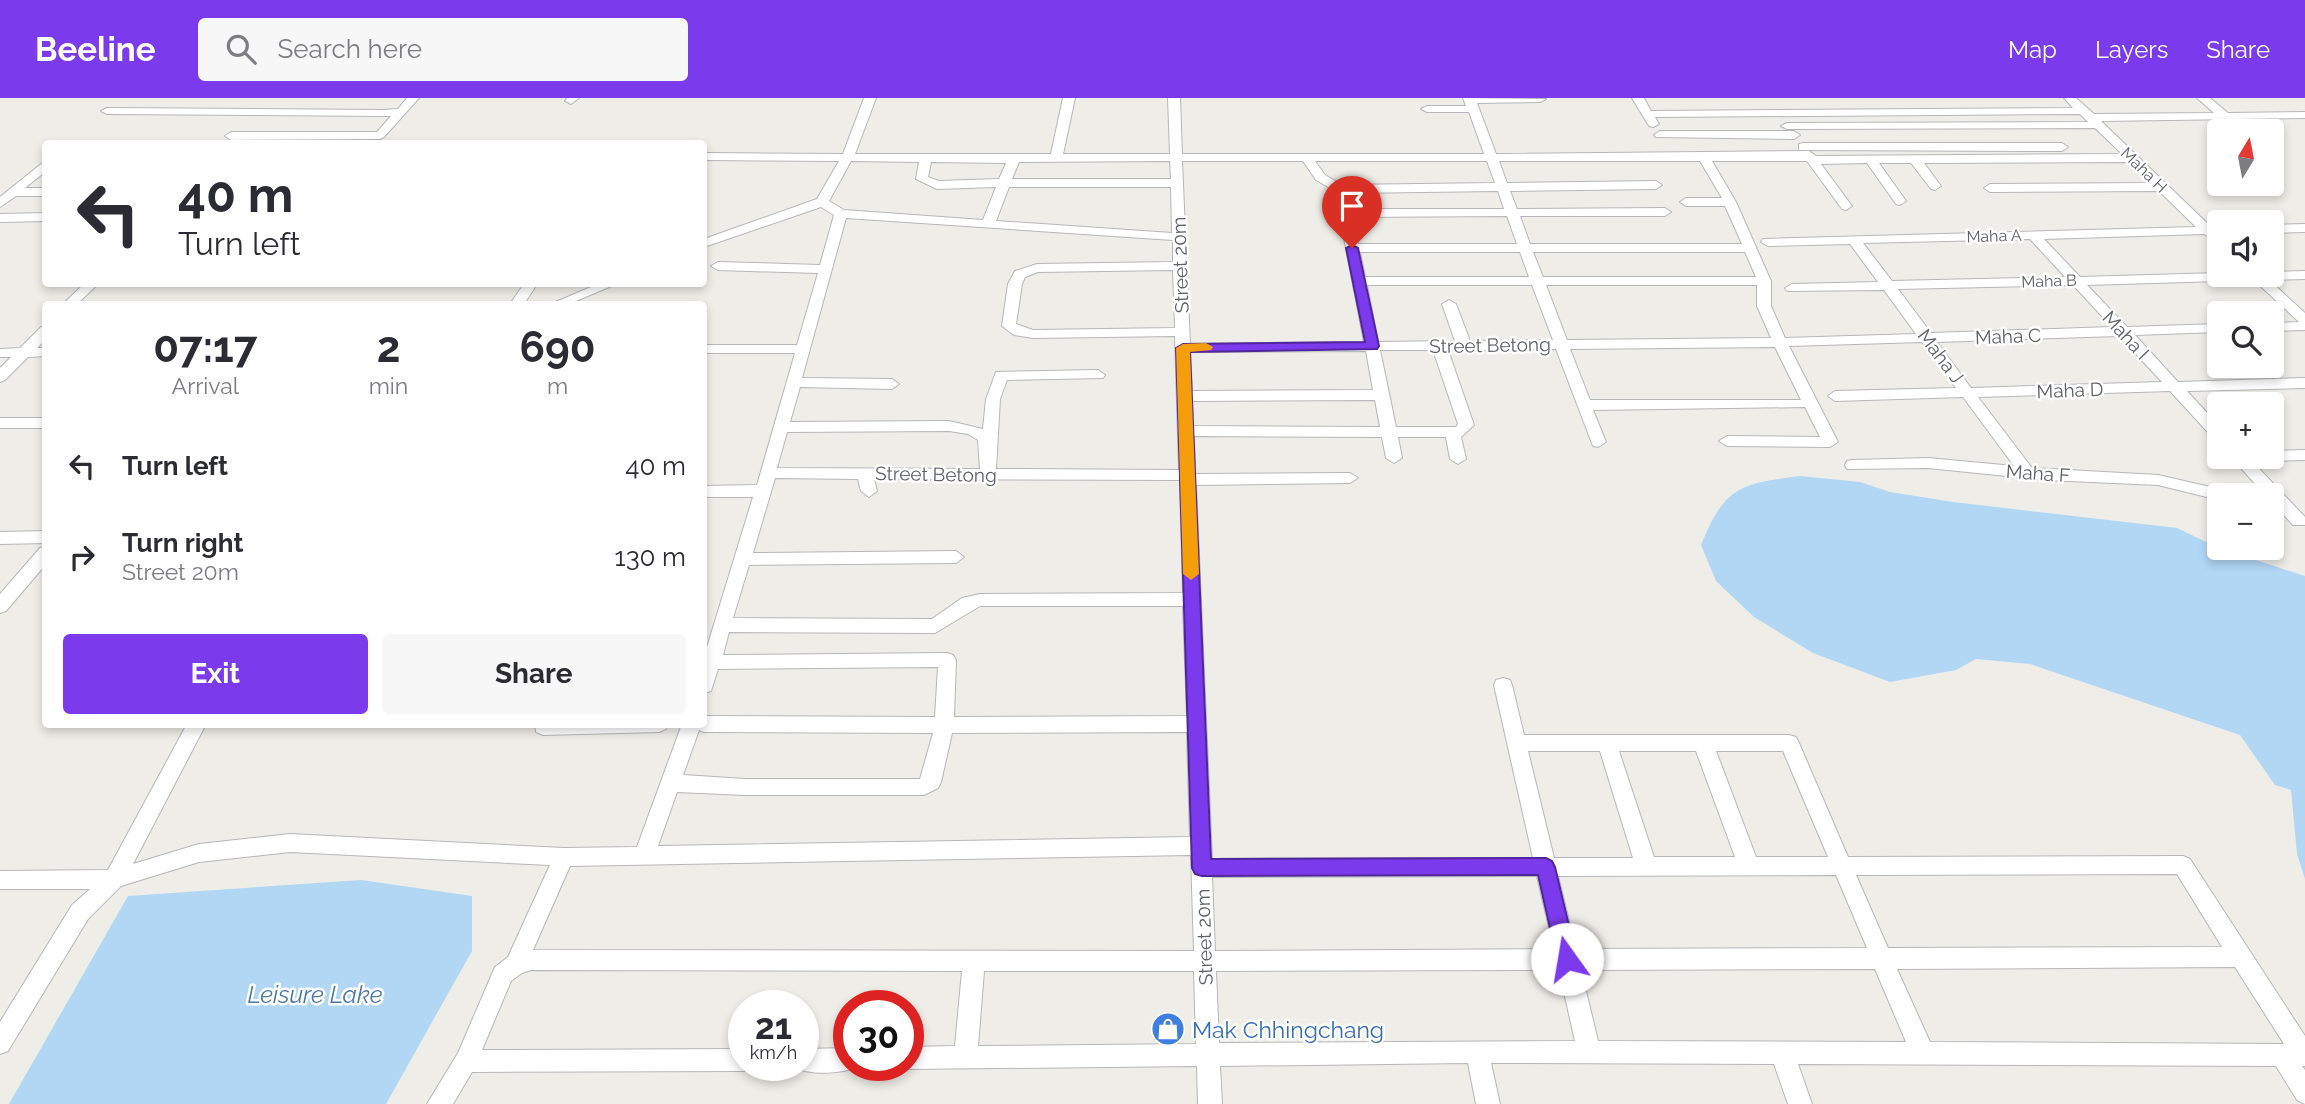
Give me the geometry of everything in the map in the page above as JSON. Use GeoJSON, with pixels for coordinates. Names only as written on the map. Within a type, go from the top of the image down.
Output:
{"type":"FeatureCollection","features":[{"type":"Feature","properties":{"kind":"street"},"geometry":{"type":"LineString","coordinates":[[228,140],[268,98]]}},
{"type":"Feature","properties":{"kind":"street"},"geometry":{"type":"LineString","coordinates":[[228,140],[380,135],[413,98]]}},
{"type":"Feature","properties":{"kind":"street"},"geometry":{"type":"LineString","coordinates":[[707,242],[822,202],[846,158],[870,98]]}},
{"type":"Feature","properties":{"kind":"street"},"geometry":{"type":"LineString","coordinates":[[1056,157],[1069,98]]}},
{"type":"Feature","properties":{"kind":"street","name":"Street 20m"},"geometry":{"type":"LineString","coordinates":[[1174,98],[1210,1104]]}},
{"type":"Feature","properties":{"kind":"street"},"geometry":{"type":"LineString","coordinates":[[1638,98],[1672,157]]}},
{"type":"Feature","properties":{"kind":"street"},"geometry":{"type":"LineString","coordinates":[[1768,98],[1846,206]]}},
{"type":"Feature","properties":{"kind":"street"},"geometry":{"type":"LineString","coordinates":[[1843,98],[1880,147]]}},
{"type":"Feature","properties":{"kind":"street","name":"Maha H"},"geometry":{"type":"LineString","coordinates":[[2070,98],[2183,208],[2207,226]]}},
{"type":"Feature","properties":{"kind":"street"},"geometry":{"type":"LineString","coordinates":[[2203,98],[2224,114]]}},
{"type":"Feature","properties":{"kind":"street"},"geometry":{"type":"LineString","coordinates":[[1427,109],[1470,102],[1540,99]]}},
{"type":"Feature","properties":{"kind":"street"},"geometry":{"type":"LineString","coordinates":[[1470,102],[1598,442]]}},
{"type":"Feature","properties":{"kind":"street"},"geometry":{"type":"LineString","coordinates":[[107,111],[401,112]]}},
{"type":"Feature","properties":{"kind":"street"},"geometry":{"type":"LineString","coordinates":[[1648,114],[1856,113],[2090,118],[2224,114],[2305,115]]}},
{"type":"Feature","properties":{"kind":"street"},"geometry":{"type":"LineString","coordinates":[[1660,135],[1791,131],[1865,125],[2024,125],[2090,118]]}},
{"type":"Feature","properties":{"kind":"street"},"geometry":{"type":"LineString","coordinates":[[2024,125],[2043,147]]}},
{"type":"Feature","properties":{"kind":"street"},"geometry":{"type":"LineString","coordinates":[[707,156],[926,159],[1704,157],[1808,155],[1880,147],[2062,146]]}},
{"type":"Feature","properties":{"kind":"street"},"geometry":{"type":"LineString","coordinates":[[1808,155],[1915,160],[1983,178],[2161,187]]}},
{"type":"Feature","properties":{"kind":"street"},"geometry":{"type":"LineString","coordinates":[[1704,157],[1730,201],[1764,281],[1764,306],[1790,342],[1830,442],[1727,440]]}},
{"type":"Feature","properties":{"kind":"street"},"geometry":{"type":"LineString","coordinates":[[1308,158],[1314,172],[1340,189],[1656,185]]}},
{"type":"Feature","properties":{"kind":"street"},"geometry":{"type":"LineString","coordinates":[[1983,178],[2132,158]]}},
{"type":"Feature","properties":{"kind":"street"},"geometry":{"type":"LineString","coordinates":[[926,159],[922,179],[929,183],[1177,183]]}},
{"type":"Feature","properties":{"kind":"street"},"geometry":{"type":"LineString","coordinates":[[988,224],[1014,159]]}},
{"type":"Feature","properties":{"kind":"street"},"geometry":{"type":"LineString","coordinates":[[1871,160],[1900,201]]}},
{"type":"Feature","properties":{"kind":"street"},"geometry":{"type":"LineString","coordinates":[[1915,160],[1935,186]]}},
{"type":"Feature","properties":{"kind":"street"},"geometry":{"type":"LineString","coordinates":[[0,203],[42,166]]}},
{"type":"Feature","properties":{"kind":"street"},"geometry":{"type":"LineString","coordinates":[[1340,189],[1394,458]]}},
{"type":"Feature","properties":{"kind":"street"},"geometry":{"type":"LineString","coordinates":[[12,192],[42,192]]}},
{"type":"Feature","properties":{"kind":"street"},"geometry":{"type":"LineString","coordinates":[[1686,202],[1730,201]]}},
{"type":"Feature","properties":{"kind":"street"},"geometry":{"type":"LineString","coordinates":[[822,202],[841,214],[1179,237]]}},
{"type":"Feature","properties":{"kind":"street"},"geometry":{"type":"LineString","coordinates":[[1345,213],[1665,212]]}},
{"type":"Feature","properties":{"kind":"street"},"geometry":{"type":"LineString","coordinates":[[707,674],[715,633],[763,491],[841,214]]}},
{"type":"Feature","properties":{"kind":"street"},"geometry":{"type":"LineString","coordinates":[[0,218],[42,217]]}},
{"type":"Feature","properties":{"kind":"street"},"geometry":{"type":"LineString","coordinates":[[2284,229],[2305,228]]}},
{"type":"Feature","properties":{"kind":"street","name":"Maha A"},"geometry":{"type":"LineString","coordinates":[[1768,242],[2207,230]]}},
{"type":"Feature","properties":{"kind":"street","name":"Maha I"},"geometry":{"type":"LineString","coordinates":[[2034,235],[2207,422]]}},
{"type":"Feature","properties":{"kind":"street","name":"Maha J"},"geometry":{"type":"LineString","coordinates":[[1854,240],[2027,473]]}},
{"type":"Feature","properties":{"kind":"street"},"geometry":{"type":"LineString","coordinates":[[1352,248],[1749,248]]}},
{"type":"Feature","properties":{"kind":"street","name":"Street Betong"},"geometry":{"type":"LineString","coordinates":[[1180,266],[1037,268],[1020,274],[1015,284],[1009,326],[1019,332],[1033,334],[1372,346],[1790,342]]}},
{"type":"Feature","properties":{"kind":"street"},"geometry":{"type":"LineString","coordinates":[[718,267],[825,269]]}},
{"type":"Feature","properties":{"kind":"street","name":"Maha B"},"geometry":{"type":"LineString","coordinates":[[2284,275],[2305,275]]}},
{"type":"Feature","properties":{"kind":"street","name":"Maha B"},"geometry":{"type":"LineString","coordinates":[[1792,288],[2207,277]]}},
{"type":"Feature","properties":{"kind":"street"},"geometry":{"type":"LineString","coordinates":[[1359,281],[1764,281]]}},
{"type":"Feature","properties":{"kind":"street"},"geometry":{"type":"LineString","coordinates":[[73,301],[88,287]]}},
{"type":"Feature","properties":{"kind":"street"},"geometry":{"type":"LineString","coordinates":[[566,301],[601,287]]}},
{"type":"Feature","properties":{"kind":"street"},"geometry":{"type":"LineString","coordinates":[[2269,287],[2305,320]]}},
{"type":"Feature","properties":{"kind":"street"},"geometry":{"type":"LineString","coordinates":[[1449,304],[1464,345]]}},
{"type":"Feature","properties":{"kind":"street"},"geometry":{"type":"LineString","coordinates":[[2284,327],[2305,326]]}},
{"type":"Feature","properties":{"kind":"street","name":"Maha C"},"geometry":{"type":"LineString","coordinates":[[1790,342],[2207,328]]}},
{"type":"Feature","properties":{"kind":"street"},"geometry":{"type":"LineString","coordinates":[[0,377],[42,334]]}},
{"type":"Feature","properties":{"kind":"street"},"geometry":{"type":"LineString","coordinates":[[1186,431],[1460,432],[1466,425],[1439,345]]}},
{"type":"Feature","properties":{"kind":"street"},"geometry":{"type":"LineString","coordinates":[[707,349],[803,349]]}},
{"type":"Feature","properties":{"kind":"street"},"geometry":{"type":"LineString","coordinates":[[0,353],[42,352]]}},
{"type":"Feature","properties":{"kind":"street"},"geometry":{"type":"LineString","coordinates":[[987,475],[993,399],[1001,375],[1098,374]]}},
{"type":"Feature","properties":{"kind":"street"},"geometry":{"type":"LineString","coordinates":[[794,382],[892,384]]}},
{"type":"Feature","properties":{"kind":"street","name":"Maha D"},"geometry":{"type":"LineString","coordinates":[[1835,396],[2305,383]]}},
{"type":"Feature","properties":{"kind":"street"},"geometry":{"type":"LineString","coordinates":[[1185,396],[1383,395]]}},
{"type":"Feature","properties":{"kind":"street"},"geometry":{"type":"LineString","coordinates":[[1584,405],[1800,404]]}},
{"type":"Feature","properties":{"kind":"street"},"geometry":{"type":"LineString","coordinates":[[0,423],[42,423]]}},
{"type":"Feature","properties":{"kind":"street"},"geometry":{"type":"LineString","coordinates":[[781,427],[949,426],[985,434],[990,444]]}},
{"type":"Feature","properties":{"kind":"street"},"geometry":{"type":"LineString","coordinates":[[1453,433],[1458,459]]}},
{"type":"Feature","properties":{"kind":"street"},"geometry":{"type":"LineString","coordinates":[[2284,456],[2305,455]]}},
{"type":"Feature","properties":{"kind":"street","name":"Maha F"},"geometry":{"type":"LineString","coordinates":[[1853,465],[1928,463],[2027,473],[2158,480],[2207,491]]}},
{"type":"Feature","properties":{"kind":"street"},"geometry":{"type":"LineString","coordinates":[[2251,469],[2302,522]]}},
{"type":"Feature","properties":{"kind":"street","name":"Street Betong"},"geometry":{"type":"LineString","coordinates":[[768,473],[865,473],[908,481],[987,475],[1350,478]]}},
{"type":"Feature","properties":{"kind":"street"},"geometry":{"type":"LineString","coordinates":[[865,473],[869,491]]}},
{"type":"Feature","properties":{"kind":"street"},"geometry":{"type":"LineString","coordinates":[[707,491],[763,491]]}},
{"type":"Feature","properties":{"kind":"street"},"geometry":{"type":"LineString","coordinates":[[2284,516],[2302,522]]}},
{"type":"Feature","properties":{"kind":"street"},"geometry":{"type":"LineString","coordinates":[[0,538],[42,537]]}},
{"type":"Feature","properties":{"kind":"street"},"geometry":{"type":"LineString","coordinates":[[0,606],[7,590],[42,556]]}},
{"type":"Feature","properties":{"kind":"street"},"geometry":{"type":"LineString","coordinates":[[742,559],[956,557]]}},
{"type":"Feature","properties":{"kind":"street"},"geometry":{"type":"LineString","coordinates":[[715,633],[935,626],[968,603],[980,600],[1192,599]]}},
{"type":"Feature","properties":{"kind":"street"},"geometry":{"type":"LineString","coordinates":[[673,783],[745,787],[924,787],[931,782],[944,725],[947,660],[710,662]]}},
{"type":"Feature","properties":{"kind":"street"},"geometry":{"type":"LineString","coordinates":[[1503,685],[1589,1052]]}},
{"type":"Feature","properties":{"kind":"street"},"geometry":{"type":"LineString","coordinates":[[707,724],[1196,724]]}},
{"type":"Feature","properties":{"kind":"street"},"geometry":{"type":"LineString","coordinates":[[0,1043],[79,912],[114,879],[195,728]]}},
{"type":"Feature","properties":{"kind":"street"},"geometry":{"type":"LineString","coordinates":[[644,856],[673,783],[691,728]]}},
{"type":"Feature","properties":{"kind":"street"},"geometry":{"type":"LineString","coordinates":[[1517,743],[1789,743],[1923,1054]]}},
{"type":"Feature","properties":{"kind":"street"},"geometry":{"type":"LineString","coordinates":[[1607,743],[1646,866]]}},
{"type":"Feature","properties":{"kind":"street"},"geometry":{"type":"LineString","coordinates":[[1703,743],[1749,866]]}},
{"type":"Feature","properties":{"kind":"street"},"geometry":{"type":"LineString","coordinates":[[0,880],[114,879],[199,853],[290,843],[564,857],[1201,846]]}},
{"type":"Feature","properties":{"kind":"street"},"geometry":{"type":"LineString","coordinates":[[516,964],[564,857]]}},
{"type":"Feature","properties":{"kind":"street"},"geometry":{"type":"LineString","coordinates":[[924,1058],[1477,1052],[2304,1055],[2183,864],[1202,868]]}},
{"type":"Feature","properties":{"kind":"street"},"geometry":{"type":"LineString","coordinates":[[439,1104],[466,1061],[503,974],[516,964],[531,960],[1205,961],[2241,957]]}},
{"type":"Feature","properties":{"kind":"street"},"geometry":{"type":"LineString","coordinates":[[965,1058],[974,960]]}},
{"type":"Feature","properties":{"kind":"street"},"geometry":{"type":"LineString","coordinates":[[1477,1052],[1488,1104]]}},
{"type":"Feature","properties":{"kind":"street"},"geometry":{"type":"LineString","coordinates":[[1782,1053],[1800,1104]]}},
{"type":"Feature","properties":{"kind":"street"},"geometry":{"type":"LineString","coordinates":[[2282,1055],[2305,1092]]}},
{"type":"Feature","properties":{"kind":"street"},"geometry":{"type":"LineString","coordinates":[[466,1061],[728,1060]]}},
{"type":"Feature","properties":{"kind":"water"},"geometry":{"type":"Polygon","coordinates":[[[1800,476],[1860,482],[1890,492],[1953,502],[2177,528],[2207,542],[2207,560],[2256,560],[2305,576],[2305,879],[2297,854],[2291,790],[2275,785],[2240,735],[2030,664],[1976,659],[1956,670],[1890,682],[1813,653],[1754,617],[1716,581],[1701,545],[1718,510],[1727,499],[1737,491],[1763,482],[1800,476]]]}},
{"type":"Feature","properties":{"kind":"water","name":"Leisure Lake"},"geometry":{"type":"Polygon","coordinates":[[[361,880],[472,896],[472,951],[386,1104],[9,1104],[128,896],[361,880]]]}},
{"type":"Feature","properties":{"kind":"slow traffic"},"geometry":{"type":"LineString","coordinates":[[1191,574],[1183,348],[1206,347]]}},
{"type":"Feature","properties":{"kind":"place","name":"Mak Chhingchang"},"geometry":{"type":"Point","coordinates":[1168,1029]}},
{"type":"Feature","properties":{"kind":"route"},"geometry":{"type":"LineString","coordinates":[[1352,248],[1372,346],[1183,348],[1202,868],[1546,867],[1567,959]]}}]}
